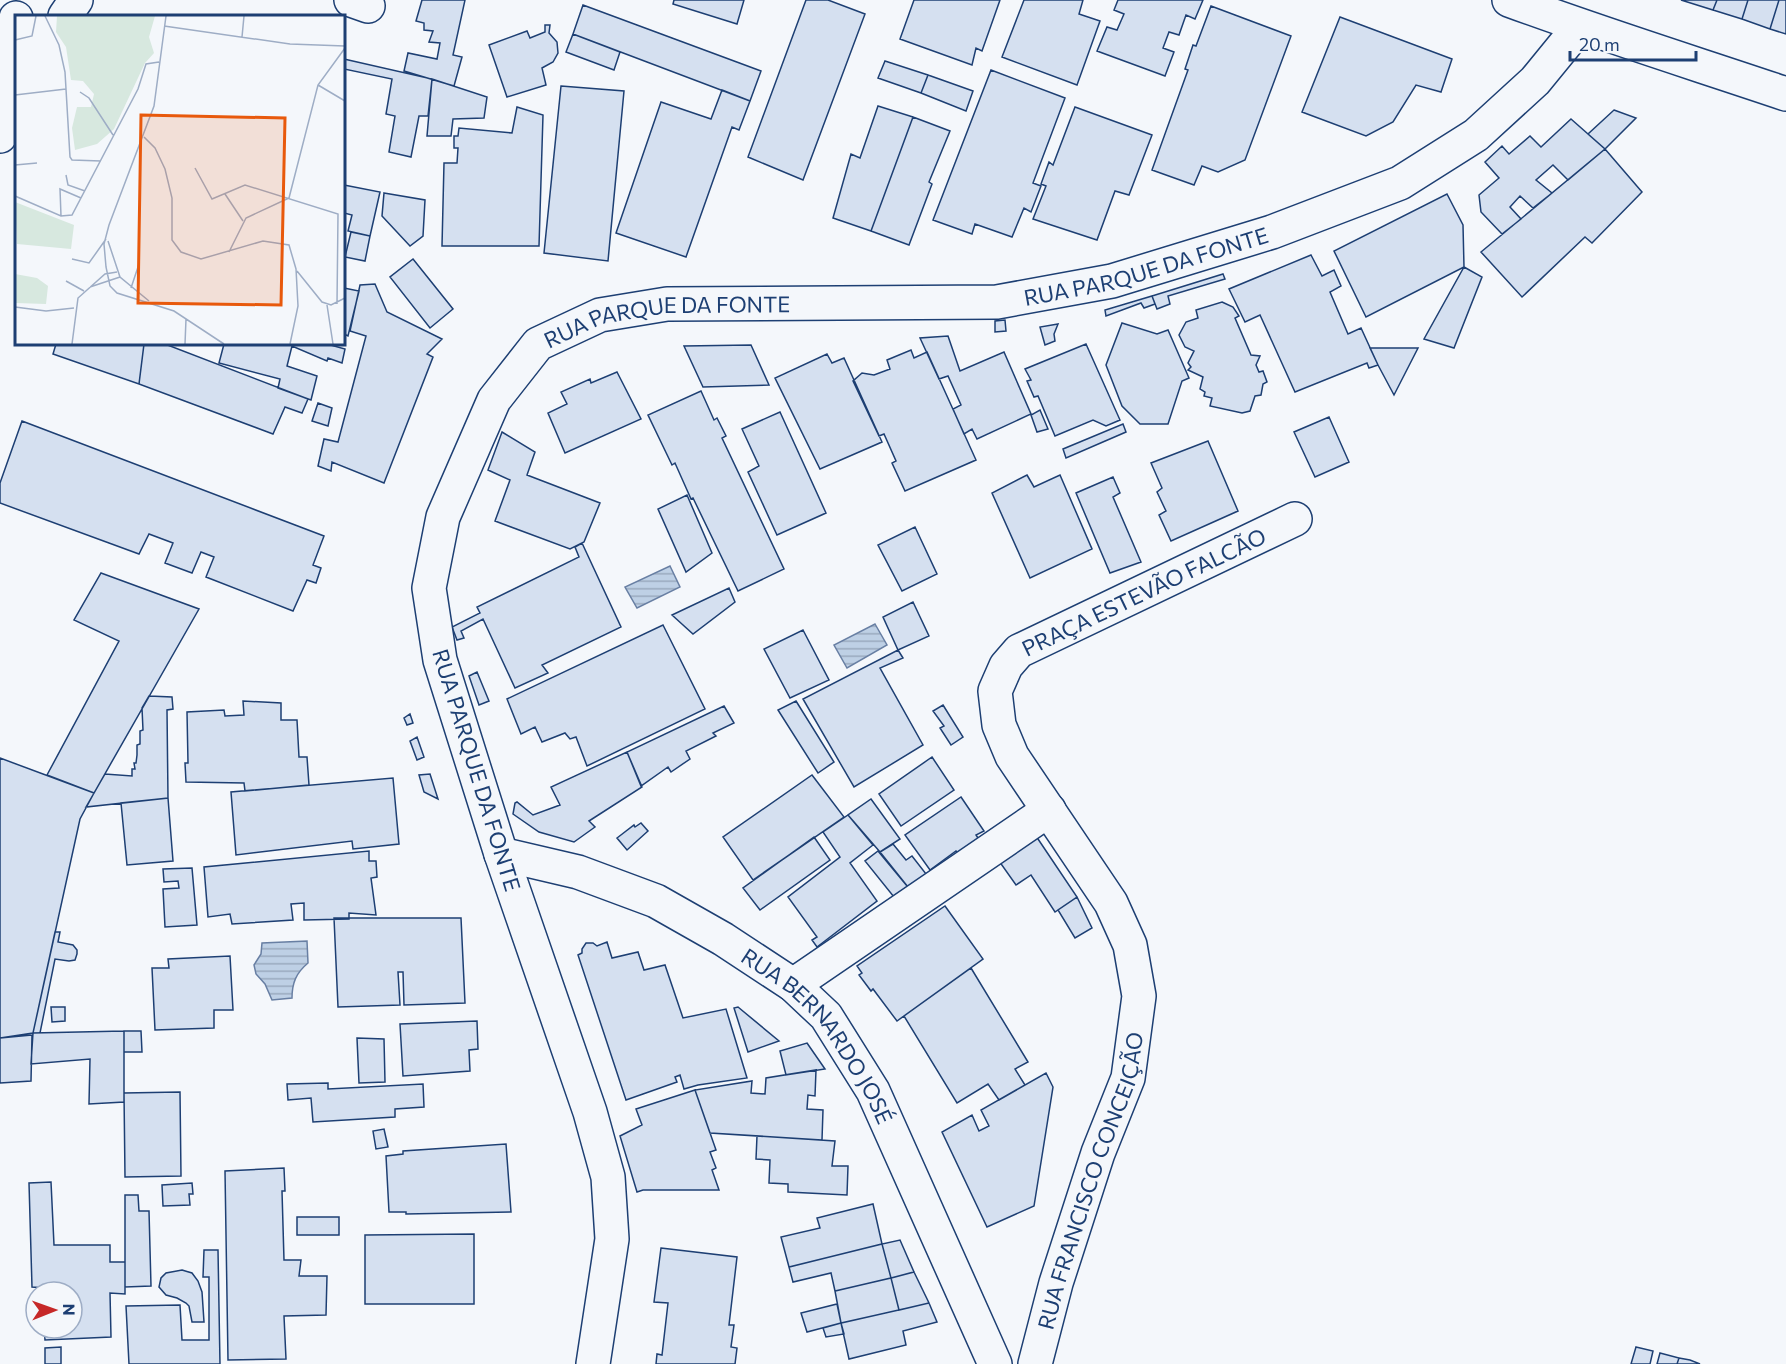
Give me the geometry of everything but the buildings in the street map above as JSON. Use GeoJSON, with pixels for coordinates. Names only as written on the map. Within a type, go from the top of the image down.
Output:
{"type":"FeatureCollection","features":[{"type":"Feature","properties":{"kind":"street"},"geometry":{"type":"LineString","coordinates":[[17,15],[21,0]]}},
{"type":"Feature","properties":{"kind":"street"},"geometry":{"type":"LineString","coordinates":[[66,15],[76,0]]}},
{"type":"Feature","properties":{"kind":"street"},"geometry":{"type":"LineString","coordinates":[[1509,0],[1580,26],[1786,94]]}},
{"type":"Feature","properties":{"kind":"street"},"geometry":{"type":"LineString","coordinates":[[0,136],[15,24]]}},
{"type":"Feature","properties":{"kind":"street","name":"RUA PARQUE DA FONTE"},"geometry":{"type":"LineString","coordinates":[[593,1364],[612,1239],[608,1177],[590,1112],[501,854],[440,660],[429,588],[443,518],[494,400],[538,344],[600,315],[667,304],[997,302],[1112,281],[1272,232],[1400,183],[1476,135],[1535,81],[1580,26]]}},
{"type":"Feature","properties":{"kind":"street"},"geometry":{"type":"LineString","coordinates":[[0,136],[15,107]]}},
{"type":"Feature","properties":{"kind":"street","name":"PRAÇA ESTEVÃO FALCÃO"},"geometry":{"type":"LineString","coordinates":[[1139,996],[1130,945],[1112,903],[1012,756],[999,725],[995,691],[1006,666],[1019,651],[1295,519]]}},
{"type":"Feature","properties":{"kind":"street"},"geometry":{"type":"LineString","coordinates":[[793,986],[1049,810]]}},
{"type":"Feature","properties":{"kind":"street","name":"RUA BERNARDO JOSÉ"},"geometry":{"type":"LineString","coordinates":[[501,854],[578,873],[656,901],[723,939],[793,986],[826,1016],[873,1091],[995,1364]]}},
{"type":"Feature","properties":{"kind":"street","name":"RUA FRANCISCO CONCEIÇÃO"},"geometry":{"type":"LineString","coordinates":[[1035,1364],[1056,1283],[1091,1175],[1128,1078],[1139,996]]}},
{"type":"Feature","properties":{"kind":"water"},"geometry":{"type":"Polygon","coordinates":[[[670,566],[680,587],[637,608],[625,587],[670,566]]]}},
{"type":"Feature","properties":{"kind":"water"},"geometry":{"type":"Polygon","coordinates":[[[875,624],[887,645],[847,668],[834,645],[875,624]]]}},
{"type":"Feature","properties":{"kind":"water"},"geometry":{"type":"Polygon","coordinates":[[[307,941],[308,963],[296,979],[292,998],[272,1000],[265,984],[256,974],[254,965],[261,954],[262,943],[307,941]]]}}]}
